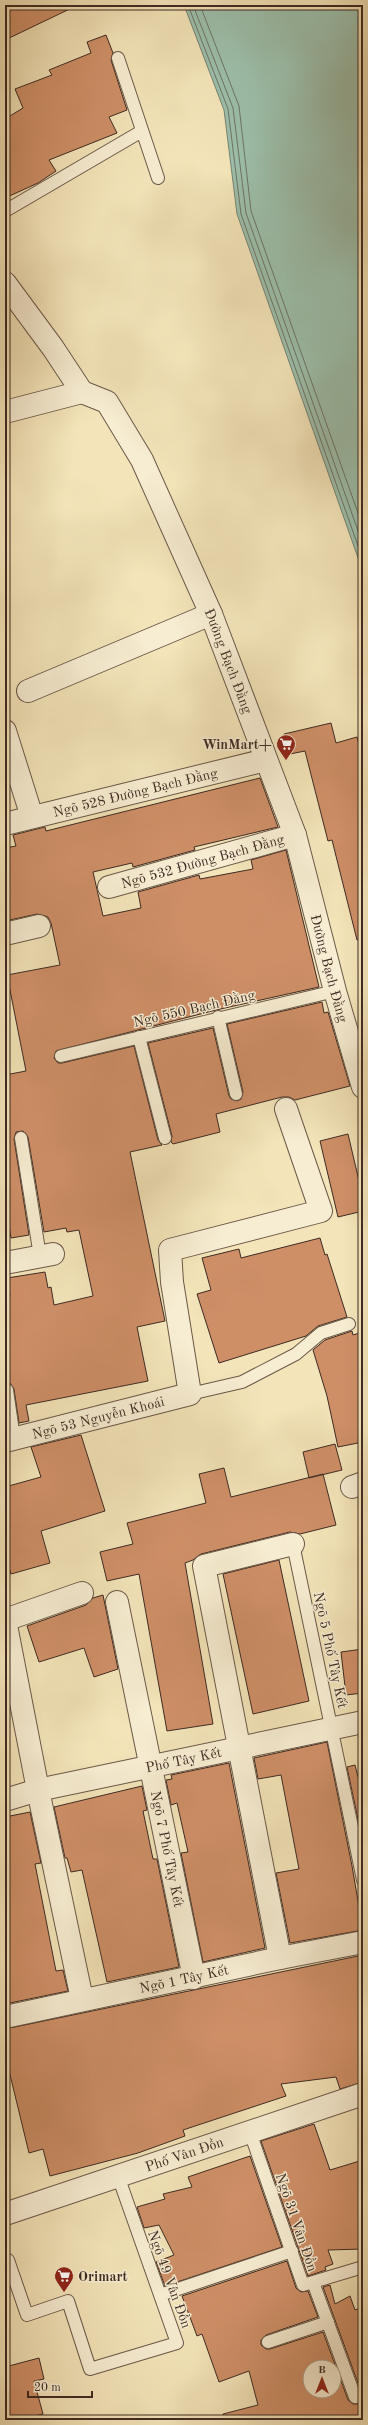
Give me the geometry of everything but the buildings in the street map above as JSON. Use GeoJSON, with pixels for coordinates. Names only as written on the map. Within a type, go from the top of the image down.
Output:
{"type":"FeatureCollection","features":[{"type":"Feature","properties":{"kind":"street"},"geometry":{"type":"LineString","coordinates":[[5,283],[53,348],[82,392],[5,412]]}},
{"type":"Feature","properties":{"kind":"street","name":"Đường Bạch Đằng"},"geometry":{"type":"LineString","coordinates":[[82,392],[107,402],[142,460],[211,614],[295,835],[335,991],[363,1087]]}},
{"type":"Feature","properties":{"kind":"street"},"geometry":{"type":"LineString","coordinates":[[28,691],[211,614]]}},
{"type":"Feature","properties":{"kind":"street"},"geometry":{"type":"LineString","coordinates":[[5,731],[32,817]]}},
{"type":"Feature","properties":{"kind":"street","name":"Ngõ 528 Đường Bạch Đằng"},"geometry":{"type":"LineString","coordinates":[[5,824],[266,760]]}},
{"type":"Feature","properties":{"kind":"street","name":"Ngõ 532 Đường Bạch Đằng"},"geometry":{"type":"LineString","coordinates":[[109,887],[295,835]]}},
{"type":"Feature","properties":{"kind":"street"},"geometry":{"type":"LineString","coordinates":[[5,934],[39,926]]}},
{"type":"Feature","properties":{"kind":"street"},"geometry":{"type":"LineString","coordinates":[[190,1394],[172,1282],[170,1250],[321,1211],[286,1109]]}},
{"type":"Feature","properties":{"kind":"street"},"geometry":{"type":"LineString","coordinates":[[5,1263],[46,1255]]}},
{"type":"Feature","properties":{"kind":"street","name":"Ngõ 53 Nguyễn Khoái"},"geometry":{"type":"LineString","coordinates":[[10,1439],[190,1394]]}},
{"type":"Feature","properties":{"kind":"street"},"geometry":{"type":"LineString","coordinates":[[280,1958],[204,1566],[293,1544]]}},
{"type":"Feature","properties":{"kind":"street"},"geometry":{"type":"LineString","coordinates":[[82,1593],[5,1620],[38,1790],[82,1999]]}},
{"type":"Feature","properties":{"kind":"street","name":"Ngõ 7 Phố Tây Kết"},"geometry":{"type":"LineString","coordinates":[[117,1602],[194,1978]]}},
{"type":"Feature","properties":{"kind":"street","name":"Phố Tây Kết"},"geometry":{"type":"LineString","coordinates":[[5,1800],[38,1790],[363,1722]]}},
{"type":"Feature","properties":{"kind":"street","name":"Ngõ 1 Tây Kết"},"geometry":{"type":"LineString","coordinates":[[5,2017],[82,1999],[194,1978],[280,1958],[363,1942]]}},
{"type":"Feature","properties":{"kind":"street","name":"Phố Vân Đồn"},"geometry":{"type":"LineString","coordinates":[[5,2214],[363,2094]]}},
{"type":"Feature","properties":{"kind":"lane"},"geometry":{"type":"LineString","coordinates":[[118,58],[158,178]]}},
{"type":"Feature","properties":{"kind":"lane"},"geometry":{"type":"LineString","coordinates":[[5,210],[142,130]]}},
{"type":"Feature","properties":{"kind":"lane","name":"Ngõ 550 Bạch Đằng"},"geometry":{"type":"LineString","coordinates":[[61,1056],[218,1017],[335,991]]}},
{"type":"Feature","properties":{"kind":"lane"},"geometry":{"type":"LineString","coordinates":[[218,1017],[236,1094]]}},
{"type":"Feature","properties":{"kind":"lane"},"geometry":{"type":"LineString","coordinates":[[139,1037],[165,1138]]}},
{"type":"Feature","properties":{"kind":"lane"},"geometry":{"type":"LineString","coordinates":[[21,1138],[46,1255]]}},
{"type":"Feature","properties":{"kind":"lane"},"geometry":{"type":"LineString","coordinates":[[190,1394],[242,1382],[296,1354],[320,1333],[349,1324]]}},
{"type":"Feature","properties":{"kind":"lane"},"geometry":{"type":"LineString","coordinates":[[7,1390],[10,1439]]}},
{"type":"Feature","properties":{"kind":"lane","name":"Ngõ 5 Phố Tây Kết"},"geometry":{"type":"LineString","coordinates":[[293,1544],[363,1880]]}},
{"type":"Feature","properties":{"kind":"lane","name":"Ngõ 31 Vân Đồn"},"geometry":{"type":"LineString","coordinates":[[250,2132],[304,2285],[363,2267]]}},
{"type":"Feature","properties":{"kind":"lane","name":"Ngõ 49 Vân Đồn"},"geometry":{"type":"LineString","coordinates":[[5,2261],[8,2260],[27,2315],[68,2301],[90,2369],[177,2343],[118,2176]]}},
{"type":"Feature","properties":{"kind":"lane"},"geometry":{"type":"LineString","coordinates":[[160,2295],[292,2251]]}},
{"type":"Feature","properties":{"kind":"lane"},"geometry":{"type":"LineString","coordinates":[[313,2282],[355,2397]]}},
{"type":"Feature","properties":{"kind":"lane"},"geometry":{"type":"LineString","coordinates":[[268,2342],[328,2322]]}},
{"type":"Feature","properties":{"kind":"water"},"geometry":{"type":"Polygon","coordinates":[[[184,5],[363,5],[363,572],[237,214],[224,110],[184,5]]]}},
{"type":"Feature","properties":{"kind":"place","name":"WinMart+"},"geometry":{"type":"Point","coordinates":[286,761]}},
{"type":"Feature","properties":{"kind":"place","name":"Orimart"},"geometry":{"type":"Point","coordinates":[64,2293]}}]}
